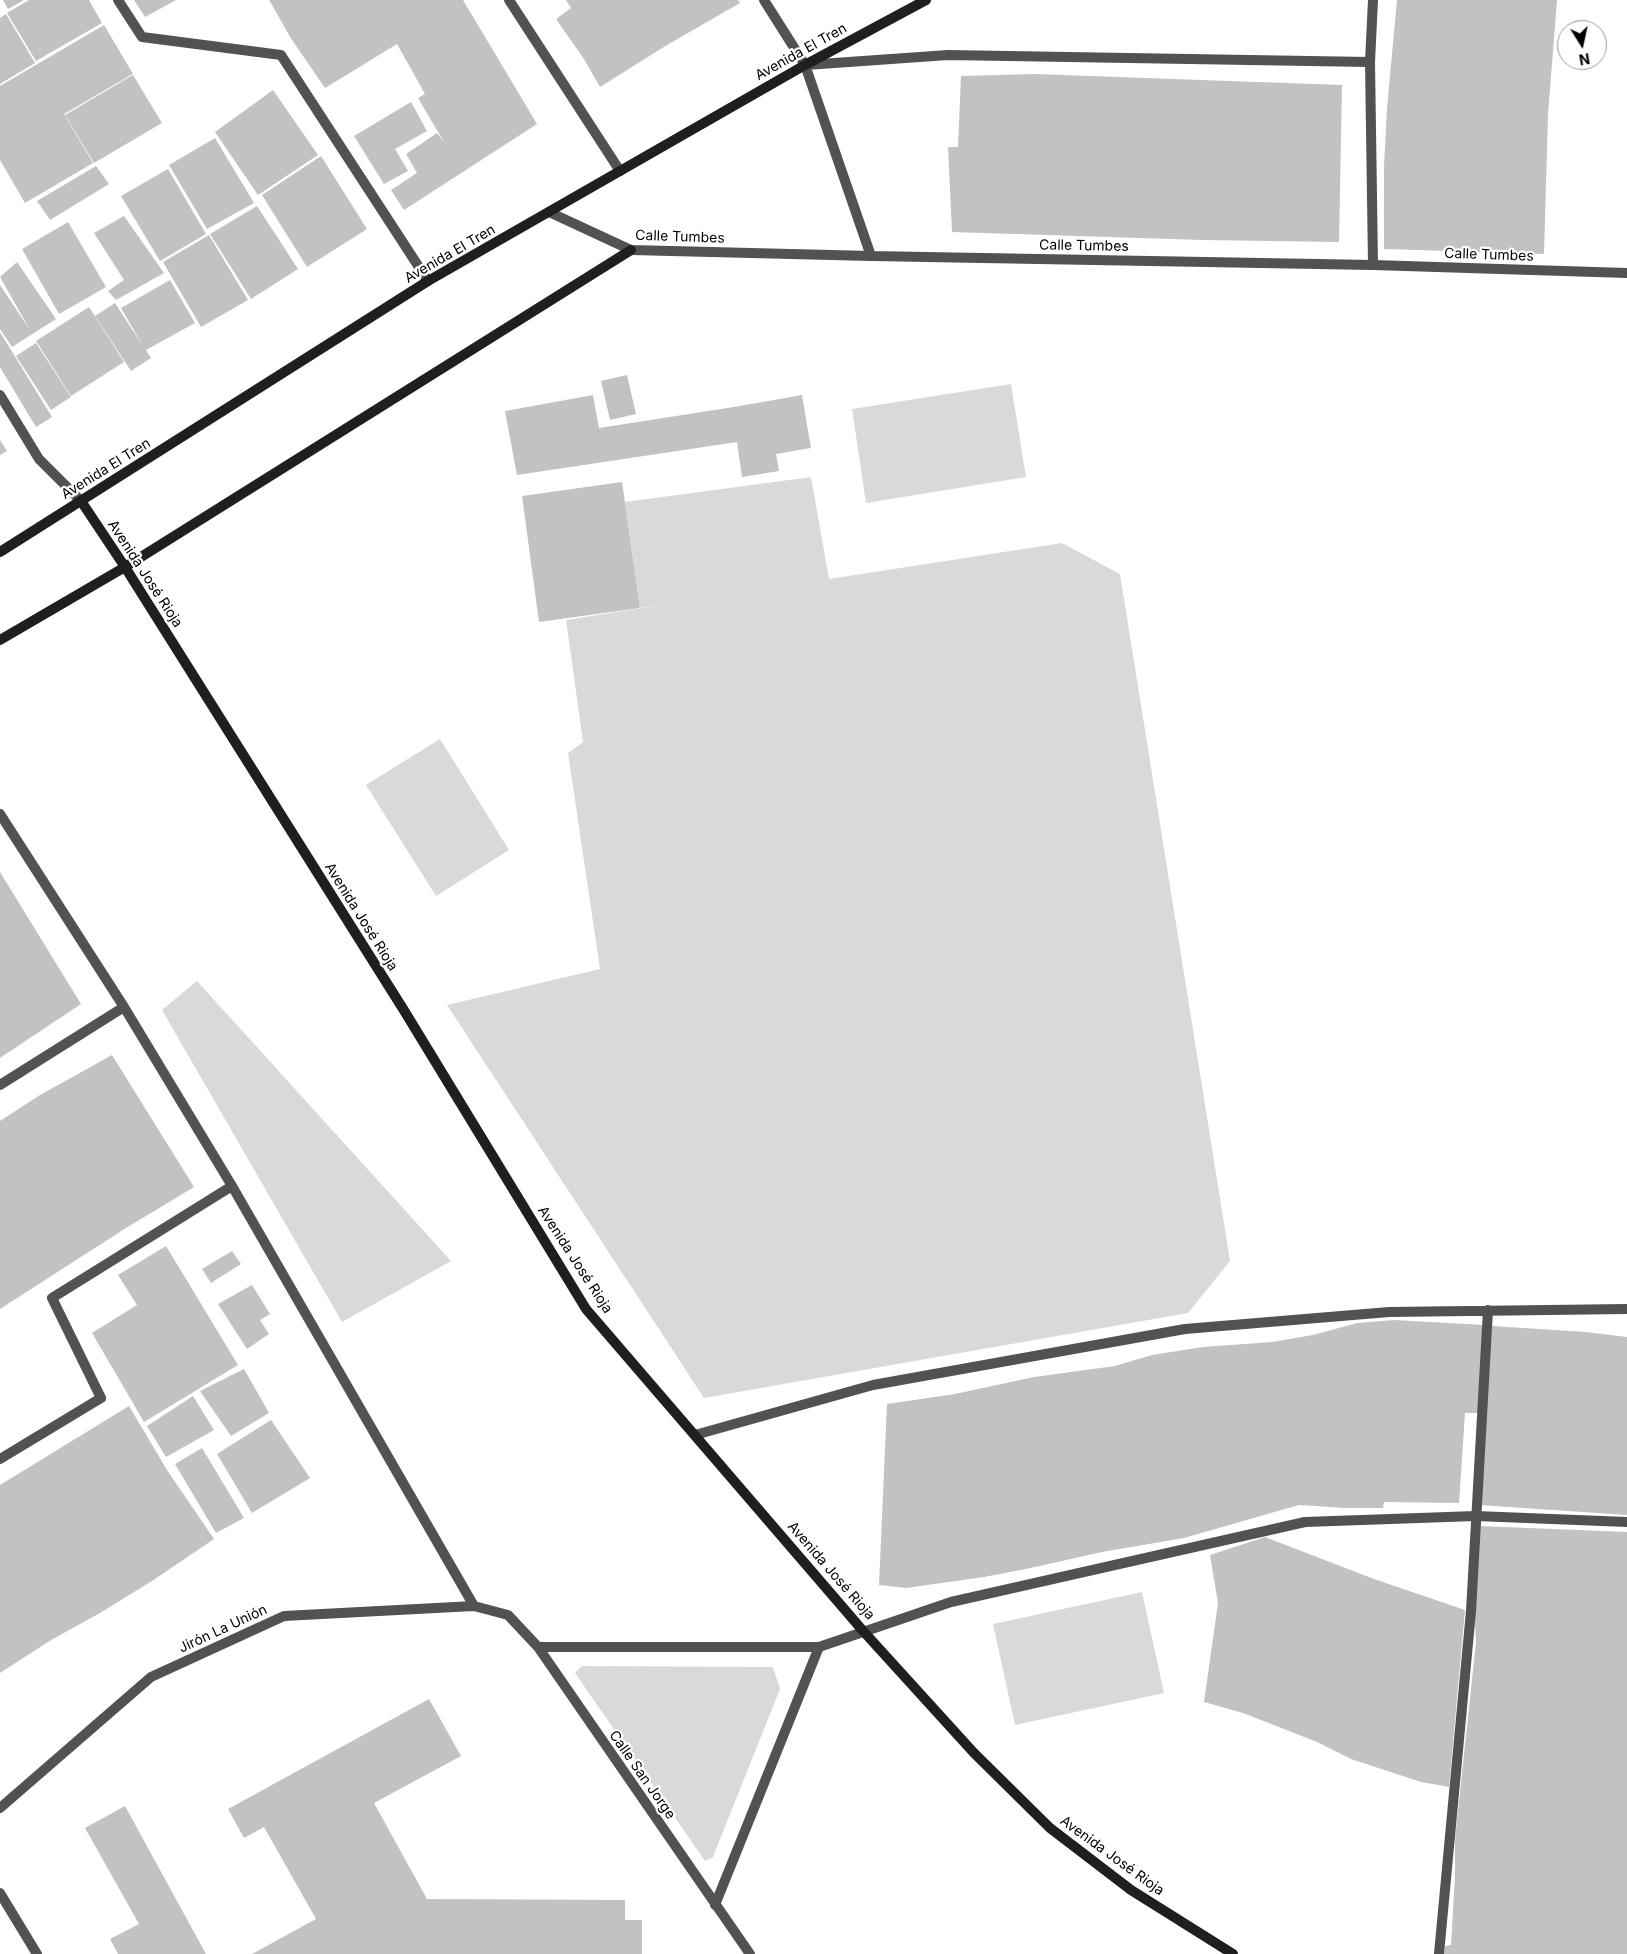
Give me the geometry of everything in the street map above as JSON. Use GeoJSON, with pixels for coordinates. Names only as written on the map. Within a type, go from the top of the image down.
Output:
{"type":"FeatureCollection","features":[{"type":"Feature","properties":{"kind":"street"},"geometry":{"type":"LineString","coordinates":[[118,0],[142,37],[281,55],[428,282]]}},
{"type":"Feature","properties":{"kind":"street"},"geometry":{"type":"LineString","coordinates":[[510,0],[620,171]]}},
{"type":"Feature","properties":{"kind":"street"},"geometry":{"type":"LineString","coordinates":[[764,0],[805,65],[871,256]]}},
{"type":"Feature","properties":{"kind":"street","name":"Avenida El Tren"},"geometry":{"type":"LineString","coordinates":[[0,552],[428,282],[805,65],[926,0]]}},
{"type":"Feature","properties":{"kind":"street"},"geometry":{"type":"LineString","coordinates":[[1373,0],[1370,62],[1373,264]]}},
{"type":"Feature","properties":{"kind":"street"},"geometry":{"type":"LineString","coordinates":[[805,65],[948,55],[1370,62]]}},
{"type":"Feature","properties":{"kind":"street","name":"Calle Tumbes"},"geometry":{"type":"LineString","coordinates":[[549,212],[631,250],[1373,264],[1627,273]]}},
{"type":"Feature","properties":{"kind":"street"},"geometry":{"type":"LineString","coordinates":[[0,640],[125,567],[631,250]]}},
{"type":"Feature","properties":{"kind":"street"},"geometry":{"type":"LineString","coordinates":[[0,395],[39,459],[81,501]]}},
{"type":"Feature","properties":{"kind":"street","name":"Avenida José Rioja"},"geometry":{"type":"LineString","coordinates":[[81,501],[125,567],[399,1004],[586,1309],[864,1632],[974,1753],[1050,1828],[1131,1890],[1233,1954]]}},
{"type":"Feature","properties":{"kind":"street"},"geometry":{"type":"LineString","coordinates":[[0,814],[124,1007],[232,1186],[474,1606]]}},
{"type":"Feature","properties":{"kind":"street"},"geometry":{"type":"LineString","coordinates":[[0,1085],[124,1007]]}},
{"type":"Feature","properties":{"kind":"street"},"geometry":{"type":"LineString","coordinates":[[0,1459],[101,1398],[52,1298],[232,1186]]}},
{"type":"Feature","properties":{"kind":"street"},"geometry":{"type":"LineString","coordinates":[[695,1435],[874,1385],[1185,1329],[1390,1312],[1627,1309]]}},
{"type":"Feature","properties":{"kind":"street"},"geometry":{"type":"LineString","coordinates":[[1439,1954],[1471,1611],[1488,1310]]}},
{"type":"Feature","properties":{"kind":"street"},"geometry":{"type":"LineString","coordinates":[[538,1647],[819,1647],[951,1602],[1305,1522],[1476,1516],[1627,1522]]}},
{"type":"Feature","properties":{"kind":"street","name":"Jirón La Unión"},"geometry":{"type":"LineString","coordinates":[[0,1808],[151,1678],[284,1616],[474,1606],[508,1615]]}},
{"type":"Feature","properties":{"kind":"street","name":"Calle San Jorge"},"geometry":{"type":"LineString","coordinates":[[508,1615],[538,1647],[750,1954]]}},
{"type":"Feature","properties":{"kind":"street"},"geometry":{"type":"LineString","coordinates":[[715,1905],[819,1647]]}},
{"type":"Feature","properties":{"kind":"street"},"geometry":{"type":"LineString","coordinates":[[0,1893],[37,1954]]}},
{"type":"Feature","properties":{"kind":"shaded area"},"geometry":{"type":"Polygon","coordinates":[[[1011,384],[1026,477],[866,503],[852,409],[1011,384]]]}},
{"type":"Feature","properties":{"kind":"shaded area"},"geometry":{"type":"Polygon","coordinates":[[[811,477],[829,579],[1062,543],[1120,574],[1230,1261],[1188,1313],[704,1398],[447,1005],[600,969],[568,753],[583,742],[566,620],[667,604],[640,608],[625,502],[811,477]]]}},
{"type":"Feature","properties":{"kind":"shaded area"},"geometry":{"type":"Polygon","coordinates":[[[440,739],[509,850],[436,896],[366,785],[440,739]]]}},
{"type":"Feature","properties":{"kind":"shaded area"},"geometry":{"type":"Polygon","coordinates":[[[197,981],[451,1261],[342,1322],[162,1010],[197,981]]]}},
{"type":"Feature","properties":{"kind":"shaded area"},"geometry":{"type":"Polygon","coordinates":[[[1142,1592],[1164,1693],[1015,1725],[993,1624],[1142,1592]]]}},
{"type":"Feature","properties":{"kind":"shaded area"},"geometry":{"type":"Polygon","coordinates":[[[582,1666],[773,1667],[780,1689],[713,1857],[705,1861],[575,1673],[582,1666]]]}},
{"type":"Feature","properties":{"kind":"building"},"geometry":{"type":"Polygon","coordinates":[[[3,0],[24,0],[8,9],[3,0]]]}},
{"type":"Feature","properties":{"kind":"building"},"geometry":{"type":"Polygon","coordinates":[[[29,0],[89,0],[102,23],[36,61],[7,13],[29,0]]]}},
{"type":"Feature","properties":{"kind":"building"},"geometry":{"type":"Polygon","coordinates":[[[134,0],[176,0],[145,17],[134,0]]]}},
{"type":"Feature","properties":{"kind":"building"},"geometry":{"type":"Polygon","coordinates":[[[269,0],[463,0],[537,124],[404,210],[391,190],[417,173],[406,154],[437,133],[444,142],[418,98],[425,94],[397,44],[325,88],[292,40],[269,0]]]}},
{"type":"Feature","properties":{"kind":"building"},"geometry":{"type":"Polygon","coordinates":[[[566,0],[738,0],[740,3],[667,45],[600,87],[584,59],[556,19],[571,8],[566,0]]]}},
{"type":"Feature","properties":{"kind":"building"},"geometry":{"type":"Polygon","coordinates":[[[1397,0],[1557,0],[1548,114],[1544,254],[1384,249],[1384,166],[1387,108],[1397,0]]]}},
{"type":"Feature","properties":{"kind":"building"},"geometry":{"type":"Polygon","coordinates":[[[6,14],[35,63],[0,84],[0,18],[6,14]]]}},
{"type":"Feature","properties":{"kind":"building"},"geometry":{"type":"Polygon","coordinates":[[[104,25],[133,74],[64,114],[93,163],[25,203],[0,160],[0,86],[104,25]]]}},
{"type":"Feature","properties":{"kind":"building"},"geometry":{"type":"Polygon","coordinates":[[[1034,74],[1342,85],[1339,242],[1203,240],[952,232],[948,147],[958,147],[961,76],[1034,74]]]}},
{"type":"Feature","properties":{"kind":"building"},"geometry":{"type":"Polygon","coordinates":[[[133,75],[162,123],[94,163],[65,115],[133,75]]]}},
{"type":"Feature","properties":{"kind":"building"},"geometry":{"type":"Polygon","coordinates":[[[273,90],[318,155],[258,195],[215,132],[273,90]]]}},
{"type":"Feature","properties":{"kind":"building"},"geometry":{"type":"Polygon","coordinates":[[[411,102],[427,131],[395,149],[408,171],[384,184],[354,136],[411,102]]]}},
{"type":"Feature","properties":{"kind":"building"},"geometry":{"type":"Polygon","coordinates":[[[215,138],[254,203],[207,229],[169,165],[215,138]]]}},
{"type":"Feature","properties":{"kind":"building"},"geometry":{"type":"Polygon","coordinates":[[[321,156],[367,229],[307,267],[262,195],[321,156]]]}},
{"type":"Feature","properties":{"kind":"building"},"geometry":{"type":"Polygon","coordinates":[[[96,166],[109,184],[50,220],[37,201],[96,166]]]}},
{"type":"Feature","properties":{"kind":"building"},"geometry":{"type":"Polygon","coordinates":[[[168,169],[206,234],[160,261],[121,196],[168,169]]]}},
{"type":"Feature","properties":{"kind":"building"},"geometry":{"type":"Polygon","coordinates":[[[257,206],[298,269],[251,299],[210,234],[257,206]]]}},
{"type":"Feature","properties":{"kind":"building"},"geometry":{"type":"Polygon","coordinates":[[[124,216],[164,273],[116,300],[108,291],[124,280],[94,233],[124,216]]]}},
{"type":"Feature","properties":{"kind":"building"},"geometry":{"type":"Polygon","coordinates":[[[68,222],[106,287],[59,314],[22,249],[68,222]]]}},
{"type":"Feature","properties":{"kind":"building"},"geometry":{"type":"Polygon","coordinates":[[[209,235],[248,300],[201,327],[163,262],[209,235]]]}},
{"type":"Feature","properties":{"kind":"building"},"geometry":{"type":"Polygon","coordinates":[[[17,262],[56,319],[12,347],[0,329],[0,285],[30,330],[0,277],[17,262]]]}},
{"type":"Feature","properties":{"kind":"building"},"geometry":{"type":"Polygon","coordinates":[[[170,280],[195,323],[146,350],[151,358],[131,371],[95,316],[115,303],[143,346],[121,308],[170,280]]]}},
{"type":"Feature","properties":{"kind":"building"},"geometry":{"type":"Polygon","coordinates":[[[89,307],[124,362],[71,396],[36,341],[89,307]]]}},
{"type":"Feature","properties":{"kind":"building"},"geometry":{"type":"Polygon","coordinates":[[[0,332],[52,417],[36,427],[0,367],[0,332]]]}},
{"type":"Feature","properties":{"kind":"building"},"geometry":{"type":"Polygon","coordinates":[[[36,343],[71,397],[51,410],[16,356],[36,343]]]}},
{"type":"Feature","properties":{"kind":"building"},"geometry":{"type":"Polygon","coordinates":[[[627,375],[636,414],[610,420],[601,381],[627,375]]]}},
{"type":"Feature","properties":{"kind":"building"},"geometry":{"type":"Polygon","coordinates":[[[593,395],[599,428],[802,395],[811,448],[776,454],[779,471],[742,477],[737,442],[517,475],[505,411],[593,395]]]}},
{"type":"Feature","properties":{"kind":"building"},"geometry":{"type":"Polygon","coordinates":[[[0,440],[7,451],[0,455],[0,440]]]}},
{"type":"Feature","properties":{"kind":"building"},"geometry":{"type":"Polygon","coordinates":[[[622,482],[640,608],[539,622],[522,496],[622,482]]]}},
{"type":"Feature","properties":{"kind":"building"},"geometry":{"type":"Polygon","coordinates":[[[0,872],[81,1004],[0,1058],[0,872]]]}},
{"type":"Feature","properties":{"kind":"building"},"geometry":{"type":"Polygon","coordinates":[[[112,1055],[194,1187],[0,1309],[0,1121],[40,1095],[112,1055]]]}},
{"type":"Feature","properties":{"kind":"building"},"geometry":{"type":"Polygon","coordinates":[[[166,1246],[238,1365],[144,1422],[92,1333],[137,1305],[118,1275],[166,1246]]]}},
{"type":"Feature","properties":{"kind":"building"},"geometry":{"type":"Polygon","coordinates":[[[232,1251],[241,1264],[211,1283],[202,1269],[232,1251]]]}},
{"type":"Feature","properties":{"kind":"building"},"geometry":{"type":"Polygon","coordinates":[[[252,1285],[270,1314],[260,1320],[269,1334],[247,1349],[218,1304],[252,1285]]]}},
{"type":"Feature","properties":{"kind":"building"},"geometry":{"type":"Polygon","coordinates":[[[1394,1320],[1484,1325],[1478,1413],[1465,1413],[1459,1503],[1384,1502],[1383,1508],[1299,1505],[1184,1538],[1102,1552],[984,1577],[906,1588],[879,1585],[887,1404],[955,1394],[1034,1377],[1115,1366],[1152,1355],[1203,1347],[1272,1342],[1313,1335],[1357,1323],[1394,1320]]]}},
{"type":"Feature","properties":{"kind":"building"},"geometry":{"type":"Polygon","coordinates":[[[1492,1326],[1586,1332],[1627,1337],[1627,1515],[1479,1505],[1492,1326]]]}},
{"type":"Feature","properties":{"kind":"building"},"geometry":{"type":"Polygon","coordinates":[[[244,1369],[269,1413],[231,1436],[200,1391],[244,1369]]]}},
{"type":"Feature","properties":{"kind":"building"},"geometry":{"type":"Polygon","coordinates":[[[193,1396],[214,1430],[166,1457],[147,1426],[193,1396]]]}},
{"type":"Feature","properties":{"kind":"building"},"geometry":{"type":"Polygon","coordinates":[[[129,1406],[167,1470],[214,1539],[152,1581],[51,1640],[0,1673],[0,1485],[129,1406]]]}},
{"type":"Feature","properties":{"kind":"building"},"geometry":{"type":"Polygon","coordinates":[[[271,1420],[310,1478],[252,1513],[217,1454],[271,1420]]]}},
{"type":"Feature","properties":{"kind":"building"},"geometry":{"type":"Polygon","coordinates":[[[202,1448],[244,1518],[216,1533],[175,1464],[202,1448]]]}},
{"type":"Feature","properties":{"kind":"building"},"geometry":{"type":"Polygon","coordinates":[[[1479,1526],[1627,1532],[1627,1954],[1444,1954],[1445,1946],[1451,1945],[1455,1839],[1476,1642],[1474,1606],[1479,1526]]]}},
{"type":"Feature","properties":{"kind":"building"},"geometry":{"type":"Polygon","coordinates":[[[1265,1537],[1374,1579],[1465,1610],[1449,1787],[1421,1782],[1351,1759],[1317,1742],[1243,1713],[1204,1702],[1218,1603],[1210,1555],[1265,1537]]]}},
{"type":"Feature","properties":{"kind":"building"},"geometry":{"type":"Polygon","coordinates":[[[429,1699],[461,1756],[374,1803],[427,1899],[625,1900],[625,1920],[642,1920],[642,1954],[252,1954],[316,1919],[264,1827],[244,1838],[228,1809],[429,1699]]]}},
{"type":"Feature","properties":{"kind":"building"},"geometry":{"type":"Polygon","coordinates":[[[125,1806],[206,1954],[118,1954],[110,1939],[139,1924],[85,1828],[125,1806]]]}}]}
